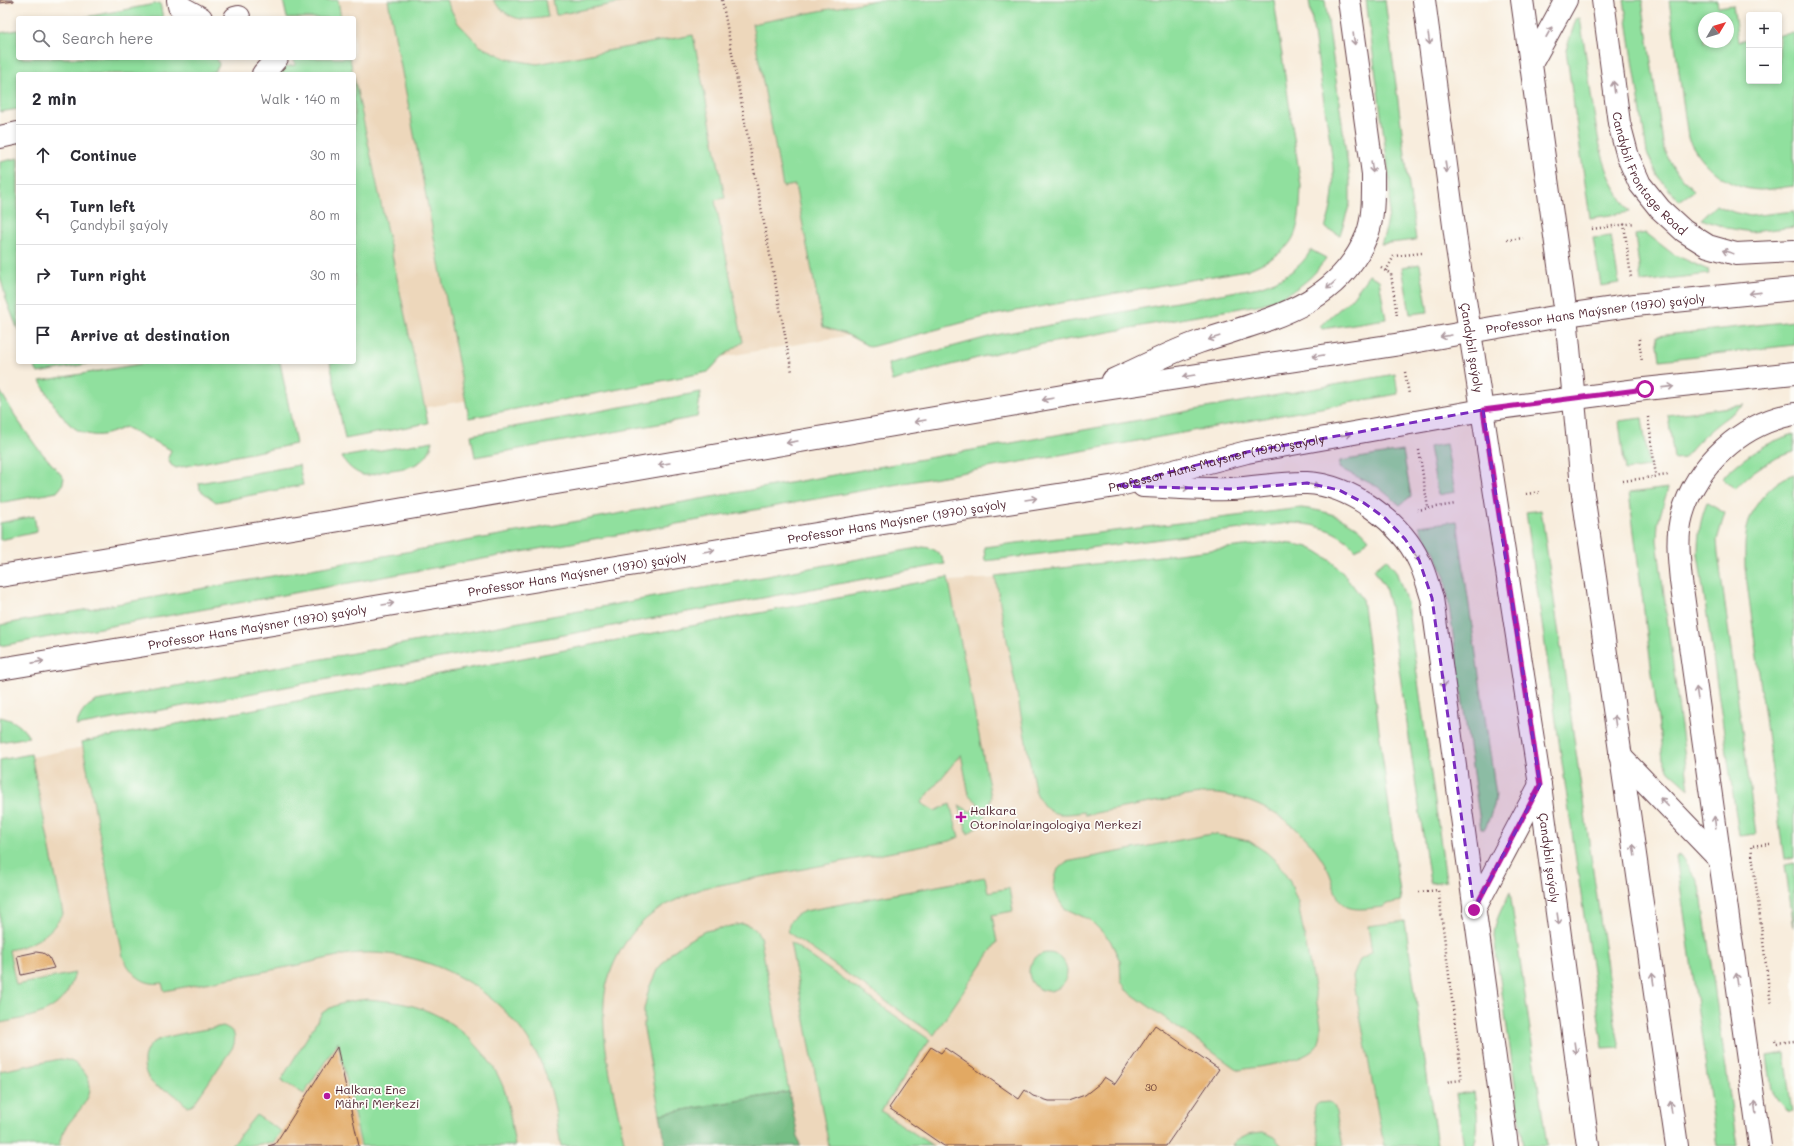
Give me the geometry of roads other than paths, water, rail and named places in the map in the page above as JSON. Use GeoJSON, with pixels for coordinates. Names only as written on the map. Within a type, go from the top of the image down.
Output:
{"type":"FeatureCollection","features":[{"type":"Feature","properties":{"kind":"street"},"geometry":{"type":"LineString","coordinates":[[178,0],[179,6],[197,16]]}},
{"type":"Feature","properties":{"kind":"street"},"geometry":{"type":"LineString","coordinates":[[1086,392],[1197,343],[1292,311],[1320,295],[1352,263],[1367,234],[1372,202],[1373,174],[1349,0]]}},
{"type":"Feature","properties":{"kind":"street","name":"Çandybil şaýoly"},"geometry":{"type":"LineString","coordinates":[[1424,0],[1457,248],[1540,785],[1588,1146]]}},
{"type":"Feature","properties":{"kind":"street"},"geometry":{"type":"LineString","coordinates":[[1522,0],[1566,315],[1582,487],[1677,1146]]}},
{"type":"Feature","properties":{"kind":"street"},"geometry":{"type":"LineString","coordinates":[[1531,64],[1566,0]]}},
{"type":"Feature","properties":{"kind":"street","name":"Candybil Frontage Road"},"geometry":{"type":"LineString","coordinates":[[1603,0],[1619,123],[1628,157],[1640,184],[1660,209],[1684,231],[1708,246],[1736,254],[1794,251]]}},
{"type":"Feature","properties":{"kind":"street"},"geometry":{"type":"LineString","coordinates":[[265,72],[275,60]]}},
{"type":"Feature","properties":{"kind":"street"},"geometry":{"type":"LineString","coordinates":[[0,137],[16,133]]}},
{"type":"Feature","properties":{"kind":"street","name":"Professor Hans Maýsner (1970) şaýoly"},"geometry":{"type":"LineString","coordinates":[[0,576],[334,521],[1086,392],[1471,332],[1566,315],[1635,305],[1794,289]]}},
{"type":"Feature","properties":{"kind":"street","name":"Professor Hans Maýsner (1970) şaýoly"},"geometry":{"type":"LineString","coordinates":[[0,670],[938,514],[1116,486],[1247,452],[1483,410],[1794,373]]}},
{"type":"Feature","properties":{"kind":"street"},"geometry":{"type":"LineString","coordinates":[[1760,1146],[1681,581],[1678,546],[1682,516],[1689,496],[1705,468],[1723,449],[1739,437],[1764,423],[1794,414]]}},
{"type":"Feature","properties":{"kind":"street"},"geometry":{"type":"LineString","coordinates":[[1116,486],[1230,489],[1307,483],[1339,490],[1364,503],[1385,518],[1405,539],[1419,560],[1432,598],[1507,1146]]}},
{"type":"Feature","properties":{"kind":"street"},"geometry":{"type":"LineString","coordinates":[[1620,756],[1720,860]]}},
{"type":"Feature","properties":{"kind":"street"},"geometry":{"type":"LineString","coordinates":[[1474,910],[1540,785]]}},
{"type":"Feature","properties":{"kind":"place","name":"Halkara Otorinolaringologiya Merkezi"},"geometry":{"type":"Point","coordinates":[961,817]}},
{"type":"Feature","properties":{"kind":"place","name":"Halkara Ene Mähri Merkezi"},"geometry":{"type":"Point","coordinates":[327,1096]}}]}
